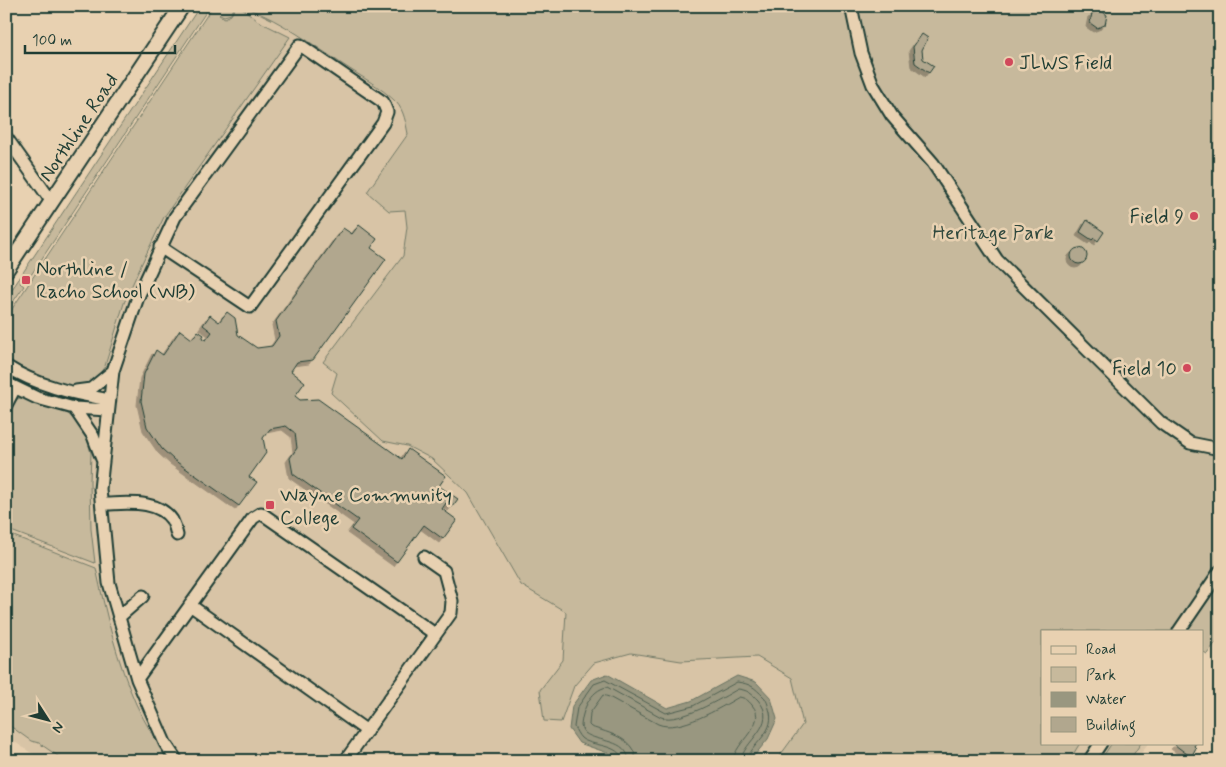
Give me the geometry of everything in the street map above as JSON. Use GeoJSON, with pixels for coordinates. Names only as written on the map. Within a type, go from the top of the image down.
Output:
{"type":"FeatureCollection","features":[{"type":"Feature","properties":{"kind":"main road","name":"Northline Road"},"geometry":{"type":"LineString","coordinates":[[6,270],[182,6]]}},
{"type":"Feature","properties":{"kind":"street"},"geometry":{"type":"LineString","coordinates":[[851,6],[861,53],[873,85],[892,116],[933,163],[997,260],[1161,423],[1190,443],[1220,449]]}},
{"type":"Feature","properties":{"kind":"street"},"geometry":{"type":"LineString","coordinates":[[160,247],[250,307],[383,123],[387,112],[383,102],[300,45],[175,217],[160,247],[138,297],[113,371],[100,489],[109,583],[137,679],[164,743],[177,761]]}},
{"type":"Feature","properties":{"kind":"street"},"geometry":{"type":"LineString","coordinates":[[6,137],[52,202]]}},
{"type":"Feature","properties":{"kind":"street"},"geometry":{"type":"LineString","coordinates":[[6,366],[19,374],[54,388],[108,405]]}},
{"type":"Feature","properties":{"kind":"street"},"geometry":{"type":"LineString","coordinates":[[71,392],[91,389],[113,371]]}},
{"type":"Feature","properties":{"kind":"street"},"geometry":{"type":"LineString","coordinates":[[6,405],[11,386],[37,398],[74,408],[108,405]]}},
{"type":"Feature","properties":{"kind":"street"},"geometry":{"type":"LineString","coordinates":[[74,408],[93,436],[103,460]]}},
{"type":"Feature","properties":{"kind":"street"},"geometry":{"type":"LineString","coordinates":[[102,504],[138,503],[159,508],[172,520],[177,535]]}},
{"type":"Feature","properties":{"kind":"street"},"geometry":{"type":"LineString","coordinates":[[137,679],[253,518],[262,513],[436,634]]}},
{"type":"Feature","properties":{"kind":"street"},"geometry":{"type":"LineString","coordinates":[[345,761],[451,613],[452,601],[444,570],[424,557]]}},
{"type":"Feature","properties":{"kind":"street"},"geometry":{"type":"LineString","coordinates":[[1180,630],[1220,571]]}},
{"type":"Feature","properties":{"kind":"street"},"geometry":{"type":"LineString","coordinates":[[119,618],[143,596]]}},
{"type":"Feature","properties":{"kind":"street"},"geometry":{"type":"LineString","coordinates":[[190,605],[367,731]]}},
{"type":"Feature","properties":{"kind":"street"},"geometry":{"type":"LineString","coordinates":[[1089,761],[1100,744]]}},
{"type":"Feature","properties":{"kind":"shaded area"},"geometry":{"type":"Polygon","coordinates":[[[213,6],[268,6],[1172,630],[1041,630],[1041,744],[1147,744],[1136,761],[43,761],[6,736],[6,317],[213,6]]]}},
{"type":"Feature","properties":{"kind":"green space"},"geometry":{"type":"Polygon","coordinates":[[[200,6],[210,6],[29,278],[22,274],[200,6]]]}},
{"type":"Feature","properties":{"kind":"green space"},"geometry":{"type":"Polygon","coordinates":[[[213,6],[235,6],[231,14],[219,15],[225,18],[231,15],[236,6],[240,6],[258,21],[290,37],[164,217],[124,303],[105,366],[98,376],[89,383],[80,386],[70,386],[58,384],[35,375],[6,358],[6,318],[213,6]]]}},
{"type":"Feature","properties":{"kind":"green space","name":"Heritage Park"},"geometry":{"type":"Polygon","coordinates":[[[247,6],[1220,6],[1220,637],[1207,654],[1204,652],[1204,630],[1041,630],[1041,744],[1079,744],[1069,761],[776,761],[803,724],[792,678],[757,657],[681,661],[631,653],[594,663],[574,686],[561,722],[544,721],[540,690],[563,660],[566,612],[521,585],[468,493],[432,459],[407,446],[383,441],[331,393],[337,373],[323,362],[403,256],[407,227],[405,210],[389,211],[367,192],[408,134],[403,113],[396,102],[377,87],[297,34],[274,20],[249,9],[247,6]]]}},
{"type":"Feature","properties":{"kind":"green space"},"geometry":{"type":"Polygon","coordinates":[[[21,276],[24,278],[20,283],[24,286],[6,312],[6,298],[21,276]]]}},
{"type":"Feature","properties":{"kind":"green space"},"geometry":{"type":"Polygon","coordinates":[[[25,397],[68,414],[78,422],[85,432],[91,453],[91,529],[95,563],[6,529],[6,413],[17,399],[25,397]]]}},
{"type":"Feature","properties":{"kind":"green space"},"geometry":{"type":"Polygon","coordinates":[[[6,533],[96,568],[113,638],[129,688],[143,718],[168,761],[65,761],[39,743],[31,741],[6,723],[6,533]]]}},
{"type":"Feature","properties":{"kind":"green space"},"geometry":{"type":"Polygon","coordinates":[[[1111,744],[1140,744],[1129,761],[1100,761],[1111,744]]]}},
{"type":"Feature","properties":{"kind":"water"},"geometry":{"type":"Polygon","coordinates":[[[607,674],[667,708],[691,701],[737,676],[756,682],[771,698],[777,719],[768,739],[750,761],[620,761],[611,754],[579,743],[569,729],[572,706],[591,680],[607,674]]]}},
{"type":"Feature","properties":{"kind":"building"},"geometry":{"type":"Polygon","coordinates":[[[1100,10],[1107,15],[1105,25],[1097,28],[1090,23],[1092,13],[1100,10]]]}},
{"type":"Feature","properties":{"kind":"building"},"geometry":{"type":"Polygon","coordinates":[[[922,34],[928,38],[922,50],[923,59],[934,66],[929,73],[915,63],[913,47],[922,34]]]}},
{"type":"Feature","properties":{"kind":"building"},"geometry":{"type":"Polygon","coordinates":[[[1087,220],[1104,232],[1098,241],[1094,238],[1092,240],[1080,232],[1087,220]]]}},
{"type":"Feature","properties":{"kind":"building"},"geometry":{"type":"Polygon","coordinates":[[[359,225],[377,239],[371,248],[386,259],[313,360],[297,362],[291,371],[305,382],[295,396],[300,400],[318,399],[402,459],[408,449],[446,476],[439,486],[458,499],[452,507],[446,503],[442,509],[457,520],[443,539],[424,525],[397,562],[351,529],[358,520],[293,474],[290,458],[297,448],[295,433],[286,426],[270,429],[263,438],[266,453],[249,477],[257,482],[239,506],[174,460],[162,449],[147,427],[141,401],[144,374],[156,350],[163,355],[180,330],[192,339],[198,331],[204,335],[202,338],[206,340],[212,332],[203,325],[210,315],[219,322],[227,312],[235,318],[238,335],[257,348],[272,346],[279,336],[276,321],[343,228],[352,234],[359,225]]]}},
{"type":"Feature","properties":{"kind":"building"},"geometry":{"type":"Polygon","coordinates":[[[1079,248],[1087,256],[1079,264],[1071,256],[1079,248]]]}},
{"type":"Feature","properties":{"kind":"building"},"geometry":{"type":"Polygon","coordinates":[[[1195,744],[1194,746],[1196,748],[1191,757],[1175,745],[1195,744]]]}},
{"type":"Feature","properties":{"kind":"place","name":"JLWS Field"},"geometry":{"type":"Point","coordinates":[1009,62]}},
{"type":"Feature","properties":{"kind":"place","name":"Field 9"},"geometry":{"type":"Point","coordinates":[1194,216]}},
{"type":"Feature","properties":{"kind":"place","name":"Northline / Racho School (WB)"},"geometry":{"type":"Point","coordinates":[26,280]}},
{"type":"Feature","properties":{"kind":"place","name":"Field 10"},"geometry":{"type":"Point","coordinates":[1187,368]}},
{"type":"Feature","properties":{"kind":"place","name":"Wayne Community College"},"geometry":{"type":"Point","coordinates":[270,505]}}]}
